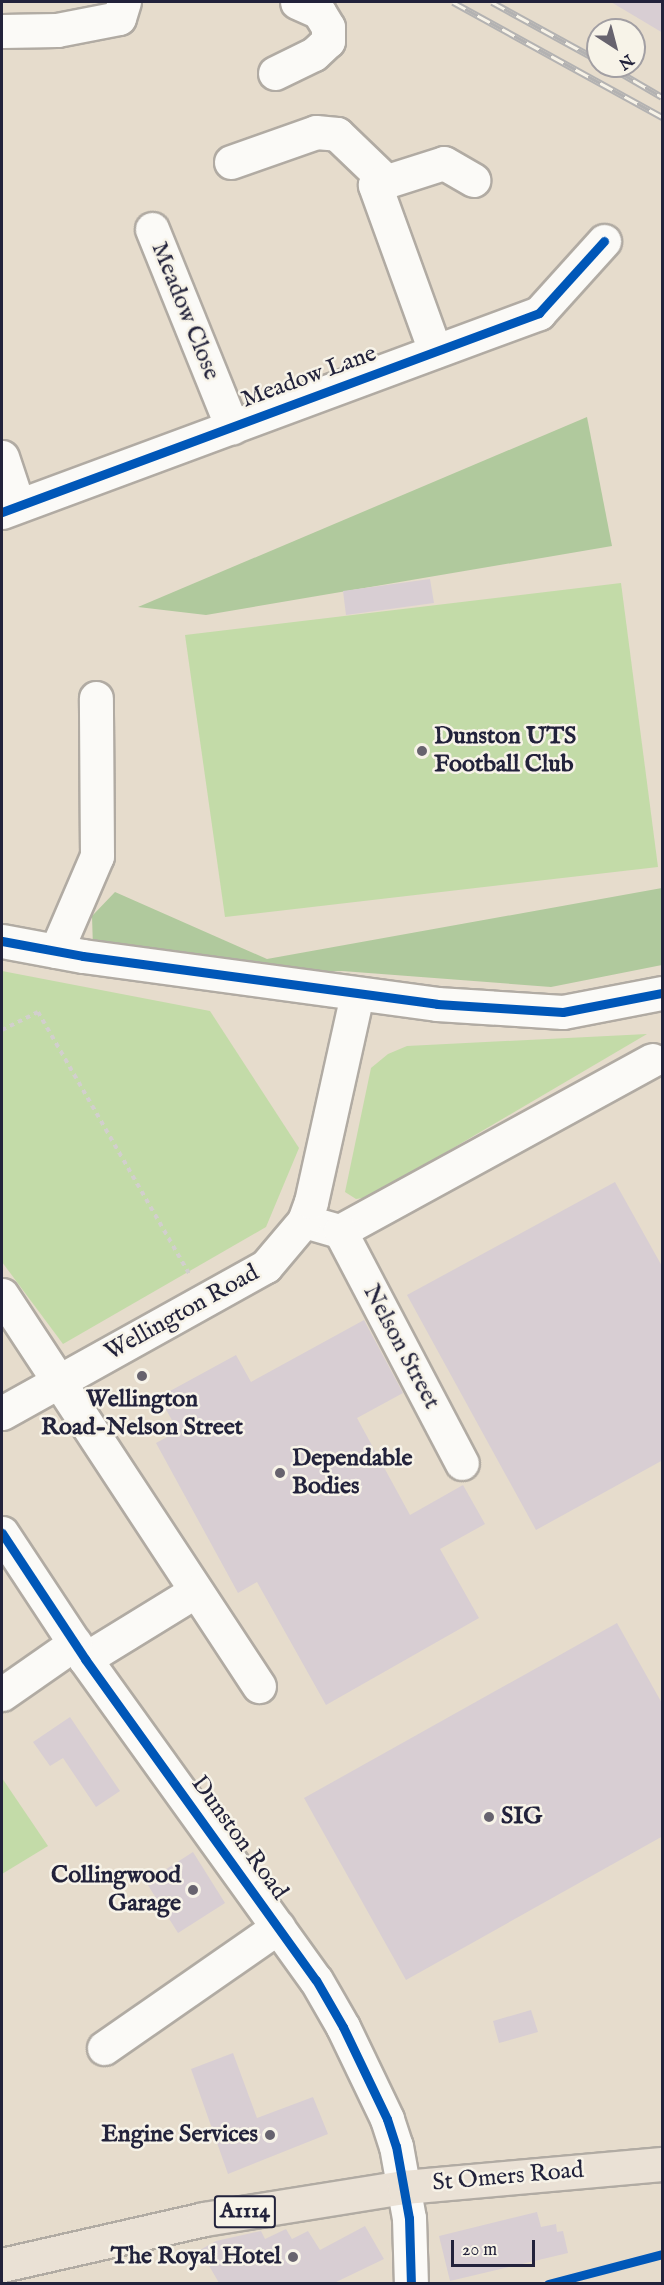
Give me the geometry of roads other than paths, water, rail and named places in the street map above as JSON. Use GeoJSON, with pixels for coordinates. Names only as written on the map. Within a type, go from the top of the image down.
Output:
{"type":"FeatureCollection","features":[{"type":"Feature","properties":{"kind":"main road","name":"St Omers Road"},"geometry":{"type":"LineString","coordinates":[[2,2265],[204,2218],[404,2187],[663,2164]]}},
{"type":"Feature","properties":{"kind":"street"},"geometry":{"type":"LineString","coordinates":[[2,31],[57,30],[119,18],[124,2]]}},
{"type":"Feature","properties":{"kind":"street"},"geometry":{"type":"LineString","coordinates":[[275,72],[314,54],[327,41],[328,27],[319,12],[297,2]]}},
{"type":"Feature","properties":{"kind":"street"},"geometry":{"type":"LineString","coordinates":[[231,162],[316,132],[337,135],[386,181]]}},
{"type":"Feature","properties":{"kind":"street"},"geometry":{"type":"LineString","coordinates":[[435,351],[375,185],[444,163],[474,180]]}},
{"type":"Feature","properties":{"kind":"street","name":"Meadow Close"},"geometry":{"type":"LineString","coordinates":[[152,230],[232,427]]}},
{"type":"Feature","properties":{"kind":"street","name":"Meadow Lane"},"geometry":{"type":"LineString","coordinates":[[10,508],[539,313],[604,241]]}},
{"type":"Feature","properties":{"kind":"street"},"geometry":{"type":"LineString","coordinates":[[2,457],[10,508]]}},
{"type":"Feature","properties":{"kind":"street"},"geometry":{"type":"LineString","coordinates":[[56,951],[97,856],[96,698]]}},
{"type":"Feature","properties":{"kind":"street"},"geometry":{"type":"LineString","coordinates":[[2,941],[357,995],[563,1012],[663,993]]}},
{"type":"Feature","properties":{"kind":"street","name":"Wellington Road"},"geometry":{"type":"LineString","coordinates":[[2,1413],[266,1266],[304,1221],[357,995]]}},
{"type":"Feature","properties":{"kind":"street"},"geometry":{"type":"LineString","coordinates":[[304,1221],[340,1230],[652,1060]]}},
{"type":"Feature","properties":{"kind":"street","name":"Nelson Street"},"geometry":{"type":"LineString","coordinates":[[340,1230],[462,1463]]}},
{"type":"Feature","properties":{"kind":"street"},"geometry":{"type":"LineString","coordinates":[[2,1295],[61,1381],[122,1483],[259,1686]]}},
{"type":"Feature","properties":{"kind":"street","name":"Dunston Road"},"geometry":{"type":"LineString","coordinates":[[2,1533],[80,1651],[316,1980],[370,2081],[396,2146],[409,2218],[411,2283]]}},
{"type":"Feature","properties":{"kind":"street"},"geometry":{"type":"LineString","coordinates":[[2,1694],[194,1592]]}},
{"type":"Feature","properties":{"kind":"street"},"geometry":{"type":"LineString","coordinates":[[104,2048],[278,1927]]}},
{"type":"Feature","properties":{"kind":"railway"},"geometry":{"type":"LineString","coordinates":[[453,2],[662,117]]}},
{"type":"Feature","properties":{"kind":"railway"},"geometry":{"type":"LineString","coordinates":[[492,2],[586,53]]}},
{"type":"Feature","properties":{"kind":"railway"},"geometry":{"type":"LineString","coordinates":[[630,78],[662,97]]}},
{"type":"Feature","properties":{"kind":"place","name":"Dunston UTS Football Club"},"geometry":{"type":"Point","coordinates":[422,751]}},
{"type":"Feature","properties":{"kind":"place","name":"Wellington Road-Nelson Street"},"geometry":{"type":"Point","coordinates":[142,1376]}},
{"type":"Feature","properties":{"kind":"place","name":"Dependable Bodies"},"geometry":{"type":"Point","coordinates":[280,1473]}},
{"type":"Feature","properties":{"kind":"place","name":"SIG"},"geometry":{"type":"Point","coordinates":[489,1817]}},
{"type":"Feature","properties":{"kind":"place","name":"Collingwood Garage"},"geometry":{"type":"Point","coordinates":[193,1890]}},
{"type":"Feature","properties":{"kind":"place","name":"Engine Services"},"geometry":{"type":"Point","coordinates":[270,2135]}},
{"type":"Feature","properties":{"kind":"place","name":"The Royal Hotel"},"geometry":{"type":"Point","coordinates":[293,2257]}}]}
